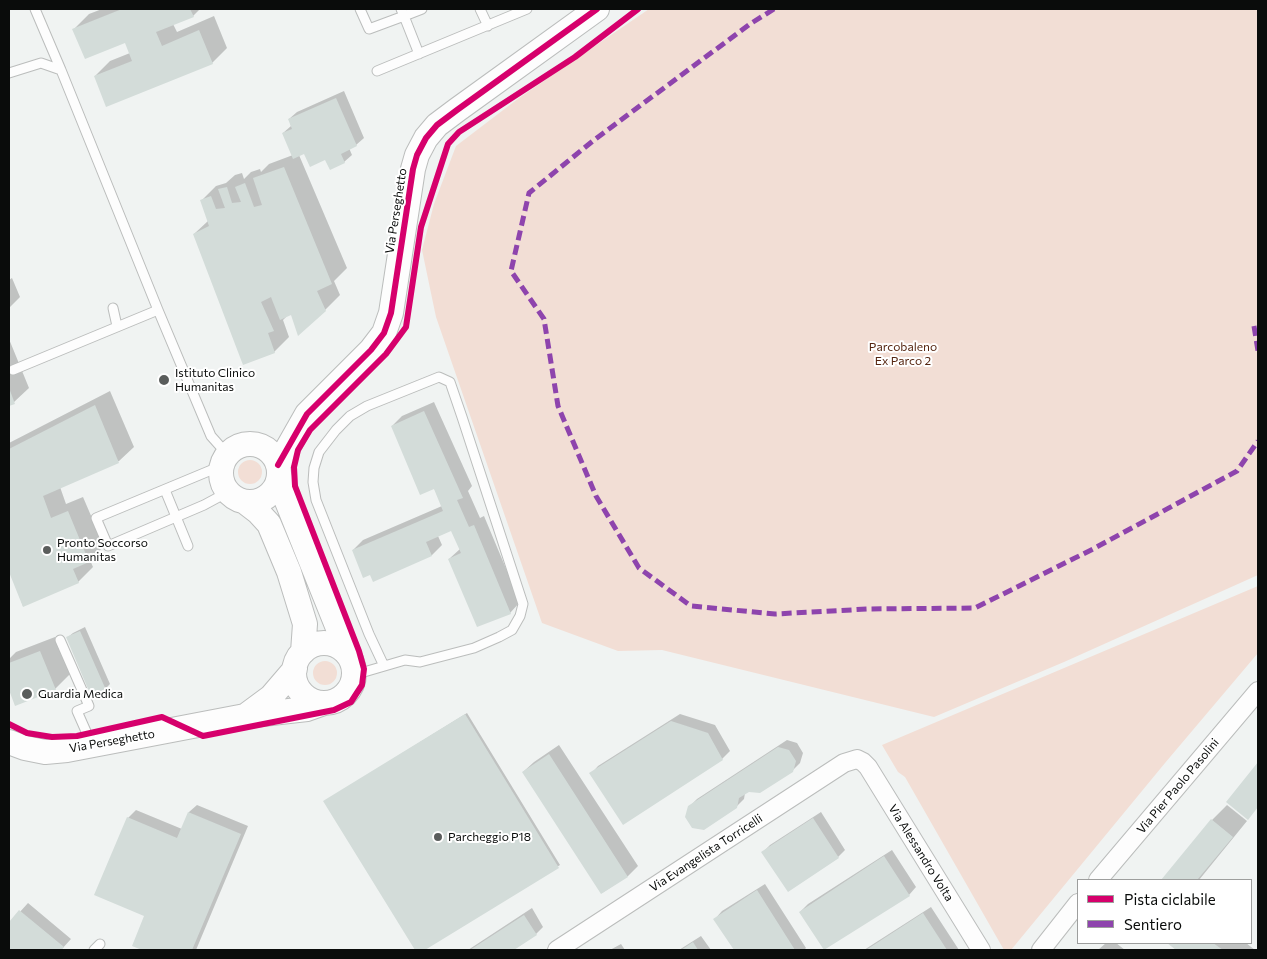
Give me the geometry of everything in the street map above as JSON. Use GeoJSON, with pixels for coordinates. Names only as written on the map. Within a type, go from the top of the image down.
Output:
{"type":"FeatureCollection","features":[{"type":"Feature","properties":{"kind":"street","name":"Via Perseghetto"},"geometry":{"type":"LineString","coordinates":[[279,469],[294,435],[307,414],[371,350],[384,333],[391,313],[413,169],[417,155],[426,138],[436,125],[596,9]]}},
{"type":"Feature","properties":{"kind":"street","name":"Via Perseghetto"},"geometry":{"type":"LineString","coordinates":[[251,443],[307,414]]}},
{"type":"Feature","properties":{"kind":"street"},"geometry":{"type":"LineString","coordinates":[[251,443],[266,448],[273,454],[279,469],[286,499],[352,667],[350,688],[344,696],[335,701],[314,702],[299,689],[295,679],[305,624],[289,572],[269,524],[258,512],[236,497],[222,483],[224,460],[241,445],[251,443]]}},
{"type":"Feature","properties":{"kind":"street"},"geometry":{"type":"LineString","coordinates":[[236,497],[260,500],[269,495],[278,482],[279,469]]}},
{"type":"Feature","properties":{"kind":"street"},"geometry":{"type":"LineString","coordinates":[[299,660],[312,646],[328,643],[338,647],[352,667]]}},
{"type":"Feature","properties":{"kind":"street","name":"Via Perseghetto"},"geometry":{"type":"LineString","coordinates":[[246,716],[271,698],[299,660]]}},
{"type":"Feature","properties":{"kind":"street","name":"Via Pier Paolo Pasolini"},"geometry":{"type":"LineString","coordinates":[[1099,879],[1258,691]]}},
{"type":"Feature","properties":{"kind":"street","name":"Via Perseghetto"},"geometry":{"type":"LineString","coordinates":[[9,742],[24,748],[45,752],[246,716],[306,709],[324,703]]}},
{"type":"Feature","properties":{"kind":"street","name":"Via Evangelista Torricelli"},"geometry":{"type":"LineString","coordinates":[[557,950],[844,763],[857,760]]}},
{"type":"Feature","properties":{"kind":"street","name":"Via Alessandro Volta"},"geometry":{"type":"LineString","coordinates":[[857,760],[863,762],[868,767],[981,950]]}},
{"type":"Feature","properties":{"kind":"street"},"geometry":{"type":"LineString","coordinates":[[1041,950],[1077,904]]}},
{"type":"Feature","properties":{"kind":"lane"},"geometry":{"type":"LineString","coordinates":[[35,9],[158,310],[211,436],[224,460],[165,490],[96,518],[108,546],[176,517],[236,497]]}},
{"type":"Feature","properties":{"kind":"lane"},"geometry":{"type":"LineString","coordinates":[[360,9],[369,29],[403,12],[422,9]]}},
{"type":"Feature","properties":{"kind":"lane"},"geometry":{"type":"LineString","coordinates":[[480,9],[488,26]]}},
{"type":"Feature","properties":{"kind":"lane"},"geometry":{"type":"LineString","coordinates":[[377,71],[527,9]]}},
{"type":"Feature","properties":{"kind":"lane"},"geometry":{"type":"LineString","coordinates":[[403,12],[419,54]]}},
{"type":"Feature","properties":{"kind":"lane"},"geometry":{"type":"LineString","coordinates":[[9,72],[41,63],[61,70]]}},
{"type":"Feature","properties":{"kind":"lane"},"geometry":{"type":"LineString","coordinates":[[113,308],[116,326]]}},
{"type":"Feature","properties":{"kind":"lane"},"geometry":{"type":"LineString","coordinates":[[12,370],[158,310]]}},
{"type":"Feature","properties":{"kind":"lane"},"geometry":{"type":"LineString","coordinates":[[352,667],[384,666],[405,660],[420,662],[474,648],[499,638],[512,630],[520,616],[523,604],[450,382],[439,377],[367,406],[350,416],[319,452],[314,468],[313,482],[316,500],[369,634],[384,666]]}},
{"type":"Feature","properties":{"kind":"lane"},"geometry":{"type":"LineString","coordinates":[[165,490],[188,546]]}},
{"type":"Feature","properties":{"kind":"lane"},"geometry":{"type":"LineString","coordinates":[[60,640],[89,706],[77,711],[92,745]]}},
{"type":"Feature","properties":{"kind":"green space","name":"Parcobaleno Ex Parco 2"},"geometry":{"type":"Polygon","coordinates":[[[649,9],[1258,9],[1258,575],[1064,662],[934,717],[662,650],[618,651],[542,623],[436,317],[422,250],[434,204],[456,146],[519,98],[649,9]]]}},
{"type":"Feature","properties":{"kind":"green space"},"geometry":{"type":"Polygon","coordinates":[[[250,460],[258,464],[262,472],[258,480],[250,484],[242,480],[238,472],[242,464],[250,460]]]}},
{"type":"Feature","properties":{"kind":"green space"},"geometry":{"type":"Polygon","coordinates":[[[1258,586],[1258,653],[1011,950],[1004,950],[905,777],[898,772],[882,745],[1258,586]]]}},
{"type":"Feature","properties":{"kind":"green space"},"geometry":{"type":"Polygon","coordinates":[[[325,661],[333,665],[337,673],[333,681],[325,685],[317,681],[313,673],[317,665],[325,661]]]}},
{"type":"Feature","properties":{"kind":"building"},"geometry":{"type":"Polygon","coordinates":[[[122,9],[190,9],[194,17],[156,32],[162,46],[199,30],[213,64],[106,107],[94,76],[132,61],[125,43],[85,59],[72,29],[122,9]]]}},
{"type":"Feature","properties":{"kind":"building"},"geometry":{"type":"Polygon","coordinates":[[[336,98],[357,146],[341,154],[345,163],[330,170],[325,160],[310,167],[304,154],[293,159],[282,133],[292,129],[288,119],[336,98]]]}},
{"type":"Feature","properties":{"kind":"building"},"geometry":{"type":"Polygon","coordinates":[[[284,167],[332,284],[317,291],[326,311],[298,336],[291,315],[280,320],[271,297],[261,302],[274,331],[268,333],[275,353],[243,365],[193,234],[209,226],[200,200],[211,196],[216,209],[225,208],[218,189],[227,187],[232,203],[241,202],[235,187],[245,183],[254,207],[262,205],[253,178],[284,167]]]}},
{"type":"Feature","properties":{"kind":"building"},"geometry":{"type":"Polygon","coordinates":[[[9,388],[15,404],[9,406],[9,388]]]}},
{"type":"Feature","properties":{"kind":"building"},"geometry":{"type":"Polygon","coordinates":[[[95,405],[119,463],[43,496],[51,518],[68,511],[89,562],[73,569],[79,583],[23,607],[9,572],[9,449],[95,405]]]}},
{"type":"Feature","properties":{"kind":"building"},"geometry":{"type":"Polygon","coordinates":[[[424,411],[463,498],[457,500],[469,527],[474,525],[511,614],[477,627],[448,559],[461,553],[451,531],[426,542],[432,556],[373,582],[370,575],[363,578],[352,550],[443,511],[434,489],[420,495],[391,426],[424,411]]]}},
{"type":"Feature","properties":{"kind":"building"},"geometry":{"type":"Polygon","coordinates":[[[80,631],[106,690],[91,696],[66,637],[80,631]]]}},
{"type":"Feature","properties":{"kind":"building"},"geometry":{"type":"Polygon","coordinates":[[[40,651],[56,690],[15,706],[9,690],[9,663],[40,651]]]}},
{"type":"Feature","properties":{"kind":"building"},"geometry":{"type":"Polygon","coordinates":[[[465,714],[559,868],[425,950],[415,950],[323,801],[465,714]]]}},
{"type":"Feature","properties":{"kind":"building"},"geometry":{"type":"Polygon","coordinates":[[[671,721],[708,733],[723,760],[623,825],[589,773],[671,721]]]}},
{"type":"Feature","properties":{"kind":"building"},"geometry":{"type":"Polygon","coordinates":[[[778,747],[789,750],[796,761],[793,772],[760,793],[749,792],[739,798],[737,808],[704,830],[692,828],[685,817],[688,806],[778,747]]]}},
{"type":"Feature","properties":{"kind":"building"},"geometry":{"type":"Polygon","coordinates":[[[549,754],[628,877],[601,894],[522,772],[549,754]]]}},
{"type":"Feature","properties":{"kind":"building"},"geometry":{"type":"Polygon","coordinates":[[[1258,762],[1258,807],[1248,820],[1226,802],[1258,762]]]}},
{"type":"Feature","properties":{"kind":"building"},"geometry":{"type":"Polygon","coordinates":[[[188,812],[241,834],[192,950],[142,950],[132,946],[144,916],[94,895],[127,817],[177,838],[188,812]]]}},
{"type":"Feature","properties":{"kind":"building"},"geometry":{"type":"Polygon","coordinates":[[[813,818],[839,858],[788,892],[761,852],[813,818]]]}},
{"type":"Feature","properties":{"kind":"building"},"geometry":{"type":"Polygon","coordinates":[[[1211,819],[1233,837],[1198,879],[1162,879],[1211,819]]]}},
{"type":"Feature","properties":{"kind":"building"},"geometry":{"type":"Polygon","coordinates":[[[884,856],[910,896],[824,950],[799,912],[884,856]]]}},
{"type":"Feature","properties":{"kind":"building"},"geometry":{"type":"Polygon","coordinates":[[[757,890],[795,950],[734,950],[713,919],[757,890]]]}},
{"type":"Feature","properties":{"kind":"building"},"geometry":{"type":"Polygon","coordinates":[[[19,910],[64,947],[61,950],[9,950],[9,922],[19,910]]]}},
{"type":"Feature","properties":{"kind":"building"},"geometry":{"type":"Polygon","coordinates":[[[923,913],[947,950],[866,950],[923,913]]]}},
{"type":"Feature","properties":{"kind":"building"},"geometry":{"type":"Polygon","coordinates":[[[524,915],[537,935],[514,950],[470,950],[524,915]]]}},
{"type":"Feature","properties":{"kind":"building"},"geometry":{"type":"Polygon","coordinates":[[[693,942],[698,950],[681,950],[693,942]]]}},
{"type":"Feature","properties":{"kind":"building"},"geometry":{"type":"Polygon","coordinates":[[[1168,944],[1214,944],[1223,950],[1176,950],[1168,944]]]}},
{"type":"Feature","properties":{"kind":"marked path"},"geometry":{"type":"LineString","coordinates":[[774,9],[750,24],[594,140],[529,193],[511,271],[544,319],[558,406],[596,496],[639,568],[691,606],[775,614],[868,609],[975,608],[1093,549],[1237,471],[1258,441]]}},
{"type":"Feature","properties":{"kind":"marked path"},"geometry":{"type":"LineString","coordinates":[[1254,326],[1258,351]]}},
{"type":"Feature","properties":{"kind":"cycle path"},"geometry":{"type":"LineString","coordinates":[[278,465],[307,414],[371,350],[384,333],[391,313],[413,169],[417,155],[426,138],[437,125],[597,9]]}},
{"type":"Feature","properties":{"kind":"cycle path"},"geometry":{"type":"LineString","coordinates":[[9,724],[27,733],[52,737],[77,736],[162,717],[203,736],[334,710],[351,702],[362,685],[364,669],[359,651],[295,486],[294,467],[298,450],[310,430],[386,354],[406,327],[421,227],[448,144],[459,132],[575,57],[638,9]]}},
{"type":"Feature","properties":{"kind":"place","name":"Istituto Clinico Humanitas"},"geometry":{"type":"Point","coordinates":[164,380]}},
{"type":"Feature","properties":{"kind":"place","name":"Pronto Soccorso Humanitas"},"geometry":{"type":"Point","coordinates":[47,550]}},
{"type":"Feature","properties":{"kind":"place","name":"Guardia Medica"},"geometry":{"type":"Point","coordinates":[27,694]}},
{"type":"Feature","properties":{"kind":"place","name":"Parcheggio P18"},"geometry":{"type":"Point","coordinates":[438,837]}}]}
